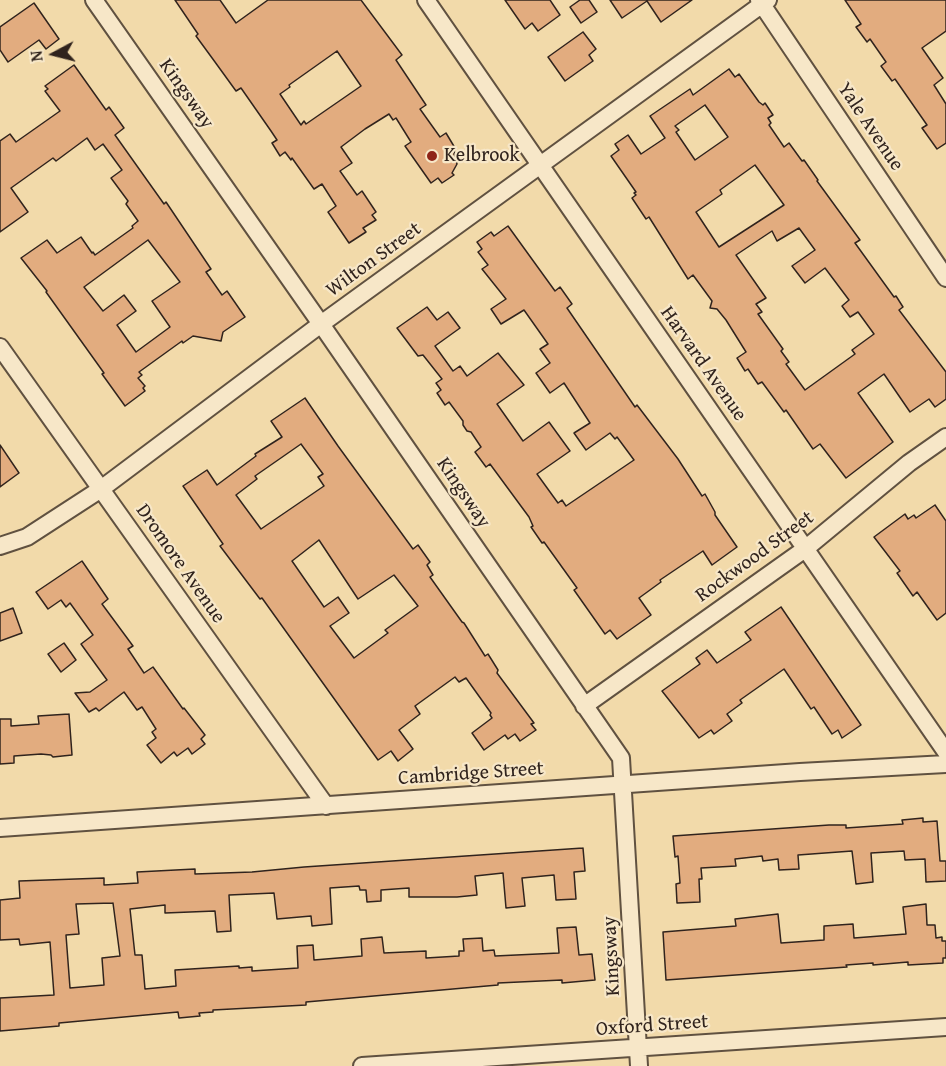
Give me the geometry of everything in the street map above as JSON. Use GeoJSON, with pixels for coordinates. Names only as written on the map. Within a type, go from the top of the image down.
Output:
{"type":"FeatureCollection","features":[{"type":"Feature","properties":{"kind":"street","name":"Kingsway"},"geometry":{"type":"LineString","coordinates":[[94,0],[621,758],[639,1066]]}},
{"type":"Feature","properties":{"kind":"street","name":"Harvard Avenue"},"geometry":{"type":"LineString","coordinates":[[426,0],[946,752]]}},
{"type":"Feature","properties":{"kind":"street","name":"Wilton Street"},"geometry":{"type":"LineString","coordinates":[[0,546],[27,537],[101,489],[321,324],[763,2]]}},
{"type":"Feature","properties":{"kind":"street","name":"Yale Avenue"},"geometry":{"type":"LineString","coordinates":[[763,2],[946,278]]}},
{"type":"Feature","properties":{"kind":"street","name":"Dromore Avenue"},"geometry":{"type":"LineString","coordinates":[[0,347],[326,806]]}},
{"type":"Feature","properties":{"kind":"street","name":"Rockwood Street"},"geometry":{"type":"LineString","coordinates":[[584,706],[805,549],[909,463],[946,438]]}},
{"type":"Feature","properties":{"kind":"street","name":"Cambridge Street"},"geometry":{"type":"LineString","coordinates":[[0,828],[800,772],[946,764]]}},
{"type":"Feature","properties":{"kind":"street","name":"Oxford Street"},"geometry":{"type":"LineString","coordinates":[[362,1066],[946,1027]]}},
{"type":"Feature","properties":{"kind":"building"},"geometry":{"type":"Polygon","coordinates":[[[175,0],[220,0],[236,23],[268,0],[361,0],[402,55],[396,60],[426,105],[420,109],[440,137],[446,133],[455,148],[457,164],[452,173],[454,175],[442,183],[438,178],[431,183],[405,146],[411,142],[396,118],[393,120],[389,114],[365,129],[341,147],[352,163],[340,171],[357,195],[362,191],[376,212],[372,215],[376,220],[363,228],[366,232],[349,243],[328,212],[336,206],[322,184],[314,189],[292,158],[291,160],[285,152],[280,156],[272,143],[277,140],[271,131],[241,88],[236,91],[196,36],[198,34],[175,0]],[[337,51],[280,94],[301,125],[304,121],[306,124],[361,86],[337,51]]]}},
{"type":"Feature","properties":{"kind":"building"},"geometry":{"type":"Polygon","coordinates":[[[505,0],[550,0],[560,15],[538,31],[532,23],[525,29],[505,0]]]}},
{"type":"Feature","properties":{"kind":"building"},"geometry":{"type":"Polygon","coordinates":[[[580,0],[589,0],[597,12],[581,23],[570,7],[580,0]]]}},
{"type":"Feature","properties":{"kind":"building"},"geometry":{"type":"Polygon","coordinates":[[[610,0],[692,0],[661,22],[647,1],[622,18],[610,0]]]}},
{"type":"Feature","properties":{"kind":"building"},"geometry":{"type":"Polygon","coordinates":[[[845,0],[946,0],[946,31],[922,48],[943,78],[934,85],[946,104],[946,143],[937,149],[922,128],[927,125],[895,79],[892,81],[881,66],[886,62],[870,39],[867,42],[856,27],[861,24],[845,0]]]}},
{"type":"Feature","properties":{"kind":"building"},"geometry":{"type":"Polygon","coordinates":[[[34,3],[59,39],[46,49],[39,40],[8,62],[0,50],[0,27],[34,3]]]}},
{"type":"Feature","properties":{"kind":"building"},"geometry":{"type":"Polygon","coordinates":[[[583,32],[596,49],[589,55],[593,61],[565,81],[548,57],[583,32]]]}},
{"type":"Feature","properties":{"kind":"building"},"geometry":{"type":"Polygon","coordinates":[[[74,65],[106,110],[109,107],[124,128],[115,135],[164,204],[166,202],[211,269],[206,272],[222,295],[227,291],[245,317],[223,332],[221,341],[193,336],[183,343],[182,341],[139,372],[142,375],[138,378],[145,386],[143,388],[145,391],[125,406],[47,291],[21,258],[47,240],[57,253],[81,237],[95,255],[133,228],[132,226],[138,221],[126,204],[128,201],[111,178],[122,170],[103,144],[95,150],[87,138],[56,161],[53,158],[11,188],[28,212],[0,232],[0,141],[10,134],[16,142],[60,111],[45,91],[48,89],[45,86],[74,65]],[[148,240],[84,287],[103,311],[124,295],[136,311],[117,325],[136,352],[170,327],[152,301],[180,282],[148,240]]]}},
{"type":"Feature","properties":{"kind":"building"},"geometry":{"type":"Polygon","coordinates":[[[729,69],[735,77],[739,74],[759,102],[763,105],[765,103],[773,115],[768,118],[771,123],[769,125],[784,147],[789,143],[802,161],[804,160],[860,240],[855,243],[903,307],[899,310],[946,372],[946,399],[935,407],[929,399],[910,412],[884,374],[858,393],[893,442],[846,478],[820,444],[813,449],[786,410],[784,412],[762,382],[758,384],[748,369],[745,371],[737,358],[746,352],[717,309],[710,308],[712,301],[693,275],[688,279],[649,217],[646,219],[632,198],[636,192],[611,156],[619,150],[615,144],[628,135],[641,154],[665,138],[650,116],[690,89],[693,95],[729,69]],[[705,105],[675,126],[679,130],[676,132],[695,160],[728,137],[705,105]],[[755,165],[720,190],[722,194],[696,212],[719,247],[784,205],[755,165]],[[799,228],[777,241],[772,231],[736,255],[766,298],[756,304],[762,312],[758,314],[783,349],[781,351],[789,362],[786,364],[805,390],[855,354],[852,350],[874,334],[858,312],[850,317],[842,306],[849,300],[825,268],[805,283],[792,266],[815,250],[799,228]]]}},
{"type":"Feature","properties":{"kind":"building"},"geometry":{"type":"Polygon","coordinates":[[[508,226],[555,291],[560,287],[572,304],[567,308],[635,407],[637,405],[678,459],[702,496],[705,494],[715,515],[737,547],[712,565],[703,551],[660,580],[661,582],[639,598],[651,615],[617,639],[610,630],[605,634],[574,590],[577,588],[531,527],[533,526],[529,517],[490,464],[486,467],[475,452],[481,447],[471,432],[467,431],[463,421],[449,402],[445,405],[437,393],[441,390],[436,383],[442,379],[423,355],[418,356],[397,328],[427,307],[437,320],[448,312],[460,328],[435,346],[453,371],[460,366],[467,376],[498,353],[524,385],[497,404],[523,441],[549,422],[570,451],[537,474],[558,503],[562,500],[566,506],[634,460],[617,437],[615,439],[610,433],[586,450],[574,433],[590,423],[564,383],[550,393],[536,373],[550,363],[540,349],[548,344],[524,310],[501,324],[491,309],[506,299],[482,269],[488,265],[478,252],[482,249],[477,242],[491,232],[494,236],[508,226]]]}},
{"type":"Feature","properties":{"kind":"building"},"geometry":{"type":"Polygon","coordinates":[[[305,398],[413,549],[418,545],[430,562],[427,565],[433,575],[430,577],[485,656],[488,654],[498,670],[497,673],[534,723],[531,724],[536,730],[520,741],[515,734],[508,739],[505,735],[484,750],[472,733],[492,718],[491,713],[466,678],[459,682],[455,677],[415,706],[420,714],[399,730],[413,749],[398,761],[391,751],[378,760],[262,598],[260,599],[220,546],[223,544],[183,486],[207,470],[217,485],[256,456],[255,454],[282,437],[271,421],[305,398]],[[301,444],[255,476],[257,479],[236,495],[261,529],[324,486],[318,477],[323,474],[301,444]],[[319,540],[292,561],[324,607],[338,597],[349,613],[330,626],[354,658],[388,633],[385,630],[418,606],[394,575],[358,599],[319,540]]]}},
{"type":"Feature","properties":{"kind":"building"},"geometry":{"type":"Polygon","coordinates":[[[0,445],[19,473],[0,487],[0,445]]]}},
{"type":"Feature","properties":{"kind":"building"},"geometry":{"type":"Polygon","coordinates":[[[935,505],[946,521],[946,613],[937,620],[917,592],[913,596],[897,573],[900,571],[874,537],[905,514],[908,519],[914,515],[916,518],[935,505]]]}},
{"type":"Feature","properties":{"kind":"building"},"geometry":{"type":"Polygon","coordinates":[[[82,561],[108,599],[102,604],[133,646],[128,649],[144,673],[153,667],[205,735],[201,739],[205,744],[192,754],[188,748],[177,756],[174,752],[161,763],[147,745],[156,738],[152,732],[156,729],[142,707],[137,710],[124,692],[99,711],[96,708],[89,712],[75,693],[90,692],[107,680],[81,644],[93,635],[70,603],[66,607],[61,600],[48,609],[36,592],[82,561]]]}},
{"type":"Feature","properties":{"kind":"building"},"geometry":{"type":"Polygon","coordinates":[[[781,607],[861,725],[842,738],[838,730],[832,734],[814,707],[811,709],[784,669],[740,700],[742,703],[727,714],[732,721],[714,734],[711,730],[699,738],[662,691],[700,664],[696,658],[707,650],[717,663],[751,640],[745,632],[781,607]]]}},
{"type":"Feature","properties":{"kind":"building"},"geometry":{"type":"Polygon","coordinates":[[[13,608],[22,633],[0,641],[0,613],[13,608]]]}},
{"type":"Feature","properties":{"kind":"building"},"geometry":{"type":"Polygon","coordinates":[[[64,643],[76,660],[61,672],[48,654],[64,643]]]}},
{"type":"Feature","properties":{"kind":"building"},"geometry":{"type":"Polygon","coordinates":[[[69,714],[72,755],[14,756],[14,763],[0,764],[0,719],[11,719],[11,726],[39,724],[38,716],[69,714]]]}},
{"type":"Feature","properties":{"kind":"building"},"geometry":{"type":"Polygon","coordinates":[[[923,818],[923,822],[937,821],[940,861],[946,861],[946,881],[926,882],[925,859],[905,860],[904,851],[871,853],[873,882],[856,884],[852,851],[798,855],[799,869],[779,870],[778,859],[763,861],[762,856],[735,859],[736,866],[701,868],[700,902],[677,903],[676,884],[680,883],[678,856],[675,857],[673,836],[829,825],[846,825],[846,828],[903,824],[902,820],[923,818]]]}},
{"type":"Feature","properties":{"kind":"building"},"geometry":{"type":"Polygon","coordinates":[[[583,848],[585,871],[574,872],[576,899],[556,900],[554,875],[522,878],[525,906],[506,908],[503,873],[475,876],[477,895],[457,897],[409,897],[409,888],[381,890],[381,901],[367,902],[366,890],[360,890],[359,886],[330,888],[332,924],[312,926],[311,916],[277,919],[274,893],[229,895],[231,931],[217,932],[215,911],[165,913],[165,905],[130,909],[135,955],[142,955],[145,989],[176,986],[175,970],[239,966],[239,968],[252,967],[252,971],[298,968],[297,946],[313,945],[314,960],[362,956],[361,939],[382,937],[384,953],[426,951],[426,958],[459,956],[459,951],[464,951],[463,939],[482,938],[483,951],[494,950],[495,956],[559,953],[557,928],[576,927],[579,955],[592,954],[595,980],[562,983],[562,980],[498,983],[498,985],[306,1002],[306,1005],[213,1010],[213,1012],[199,1013],[200,1016],[179,1018],[178,1012],[0,1031],[0,998],[54,995],[50,942],[20,945],[19,939],[0,940],[0,900],[20,898],[19,881],[104,878],[104,885],[138,883],[137,872],[195,869],[195,874],[583,848]],[[113,903],[76,904],[79,934],[66,935],[70,988],[104,985],[102,958],[120,956],[113,903]]]}},
{"type":"Feature","properties":{"kind":"building"},"geometry":{"type":"Polygon","coordinates":[[[926,904],[927,925],[935,925],[936,938],[942,937],[942,941],[946,941],[946,958],[943,958],[943,963],[908,965],[908,962],[873,965],[873,963],[846,965],[847,967],[666,980],[663,932],[736,926],[735,919],[778,914],[781,943],[824,940],[824,926],[853,924],[854,938],[906,934],[903,907],[926,904]]]}},
{"type":"Feature","properties":{"kind":"place","name":"Kelbrook"},"geometry":{"type":"Point","coordinates":[432,156]}}]}
